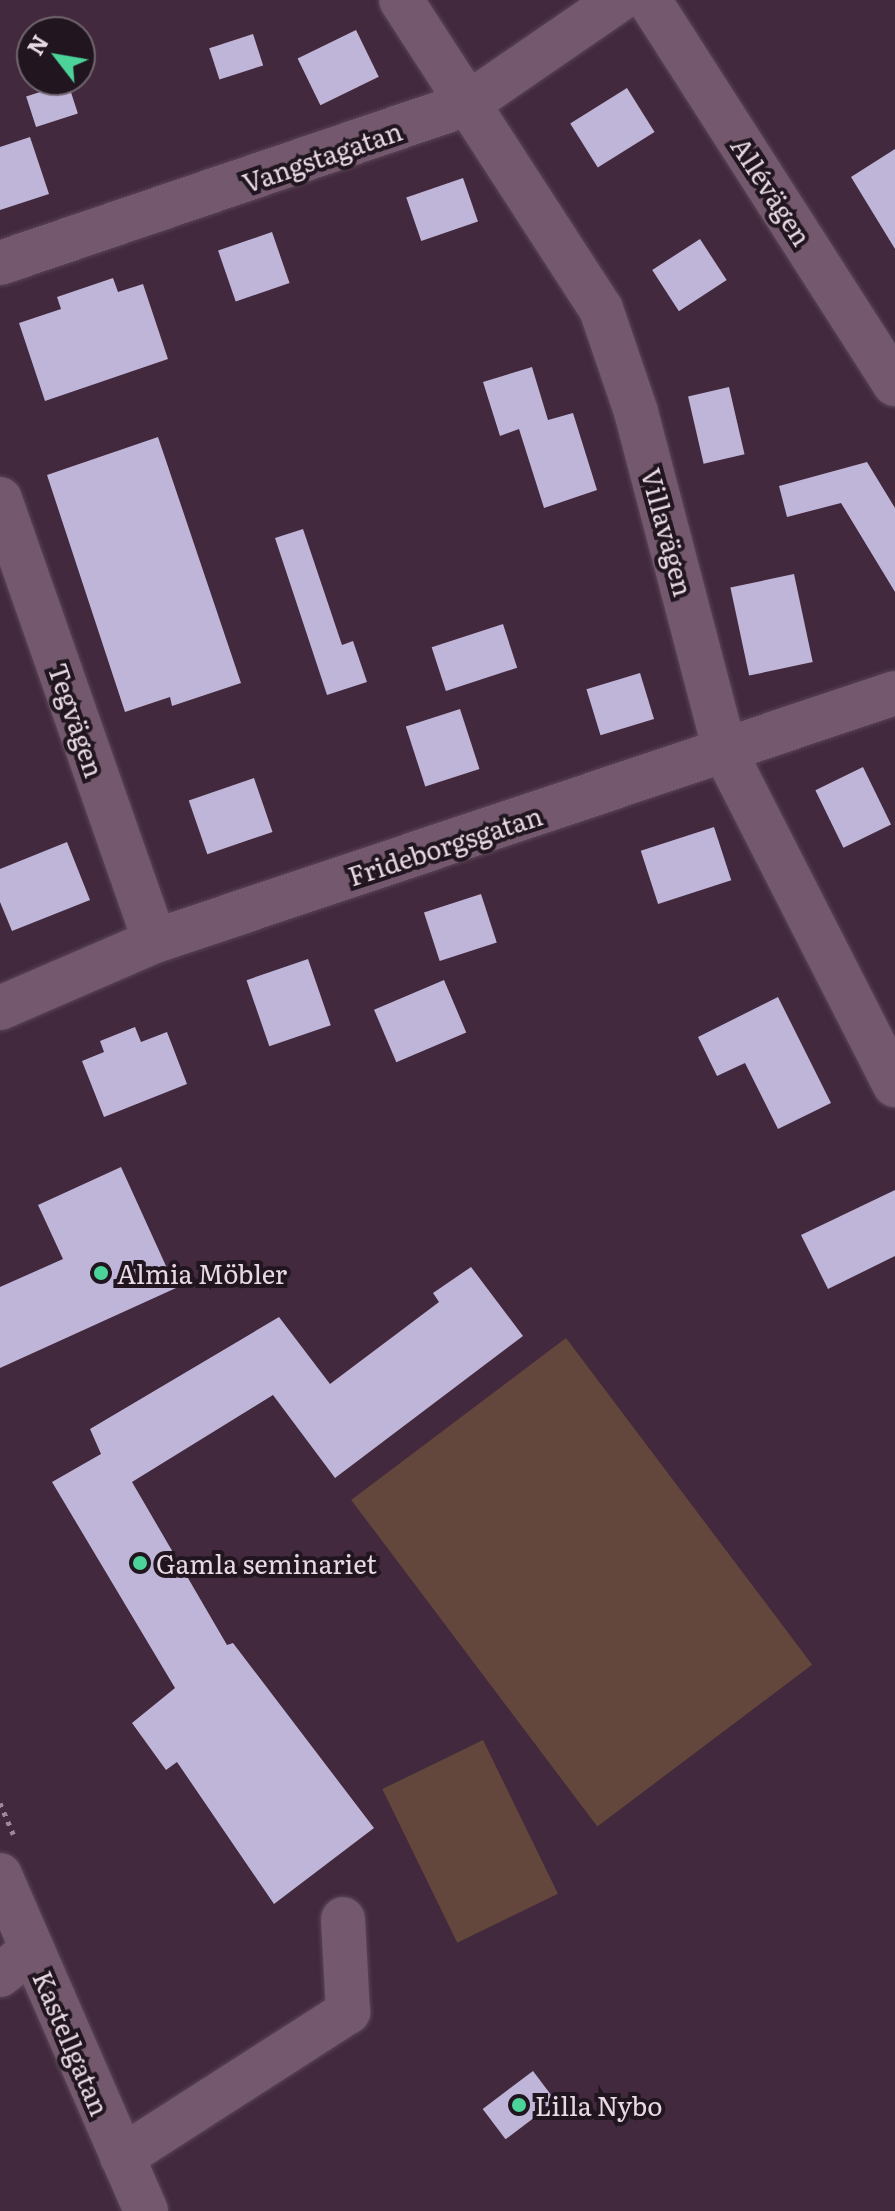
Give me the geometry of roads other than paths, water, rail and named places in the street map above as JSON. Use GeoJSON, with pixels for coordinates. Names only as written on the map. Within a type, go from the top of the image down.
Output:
{"type":"FeatureCollection","features":[{"type":"Feature","properties":{"kind":"street","name":"Villavägen"},"geometry":{"type":"LineString","coordinates":[[401,0],[601,309],[636,412],[725,752],[895,1085]]}},
{"type":"Feature","properties":{"kind":"street","name":"Vangstagatan"},"geometry":{"type":"LineString","coordinates":[[0,263],[469,103],[619,0]]}},
{"type":"Feature","properties":{"kind":"street","name":"Allévägen"},"geometry":{"type":"LineString","coordinates":[[649,0],[895,384]]}},
{"type":"Feature","properties":{"kind":"street","name":"Tegvägen"},"geometry":{"type":"LineString","coordinates":[[0,499],[155,941]]}},
{"type":"Feature","properties":{"kind":"street","name":"Frideborgsgatan"},"geometry":{"type":"LineString","coordinates":[[0,1008],[155,941],[895,693]]}},
{"type":"Feature","properties":{"kind":"street","name":"Kastellgatan"},"geometry":{"type":"LineString","coordinates":[[0,1875],[16,1962],[122,2157],[146,2211]]}},
{"type":"Feature","properties":{"kind":"street"},"geometry":{"type":"LineString","coordinates":[[122,2157],[348,2012],[343,1919]]}},
{"type":"Feature","properties":{"kind":"place","name":"Almia Möbler"},"geometry":{"type":"Point","coordinates":[101,1273]}},
{"type":"Feature","properties":{"kind":"place","name":"Gamla seminariet"},"geometry":{"type":"Point","coordinates":[140,1563]}},
{"type":"Feature","properties":{"kind":"place","name":"Lilla Nybo"},"geometry":{"type":"Point","coordinates":[519,2105]}}]}
